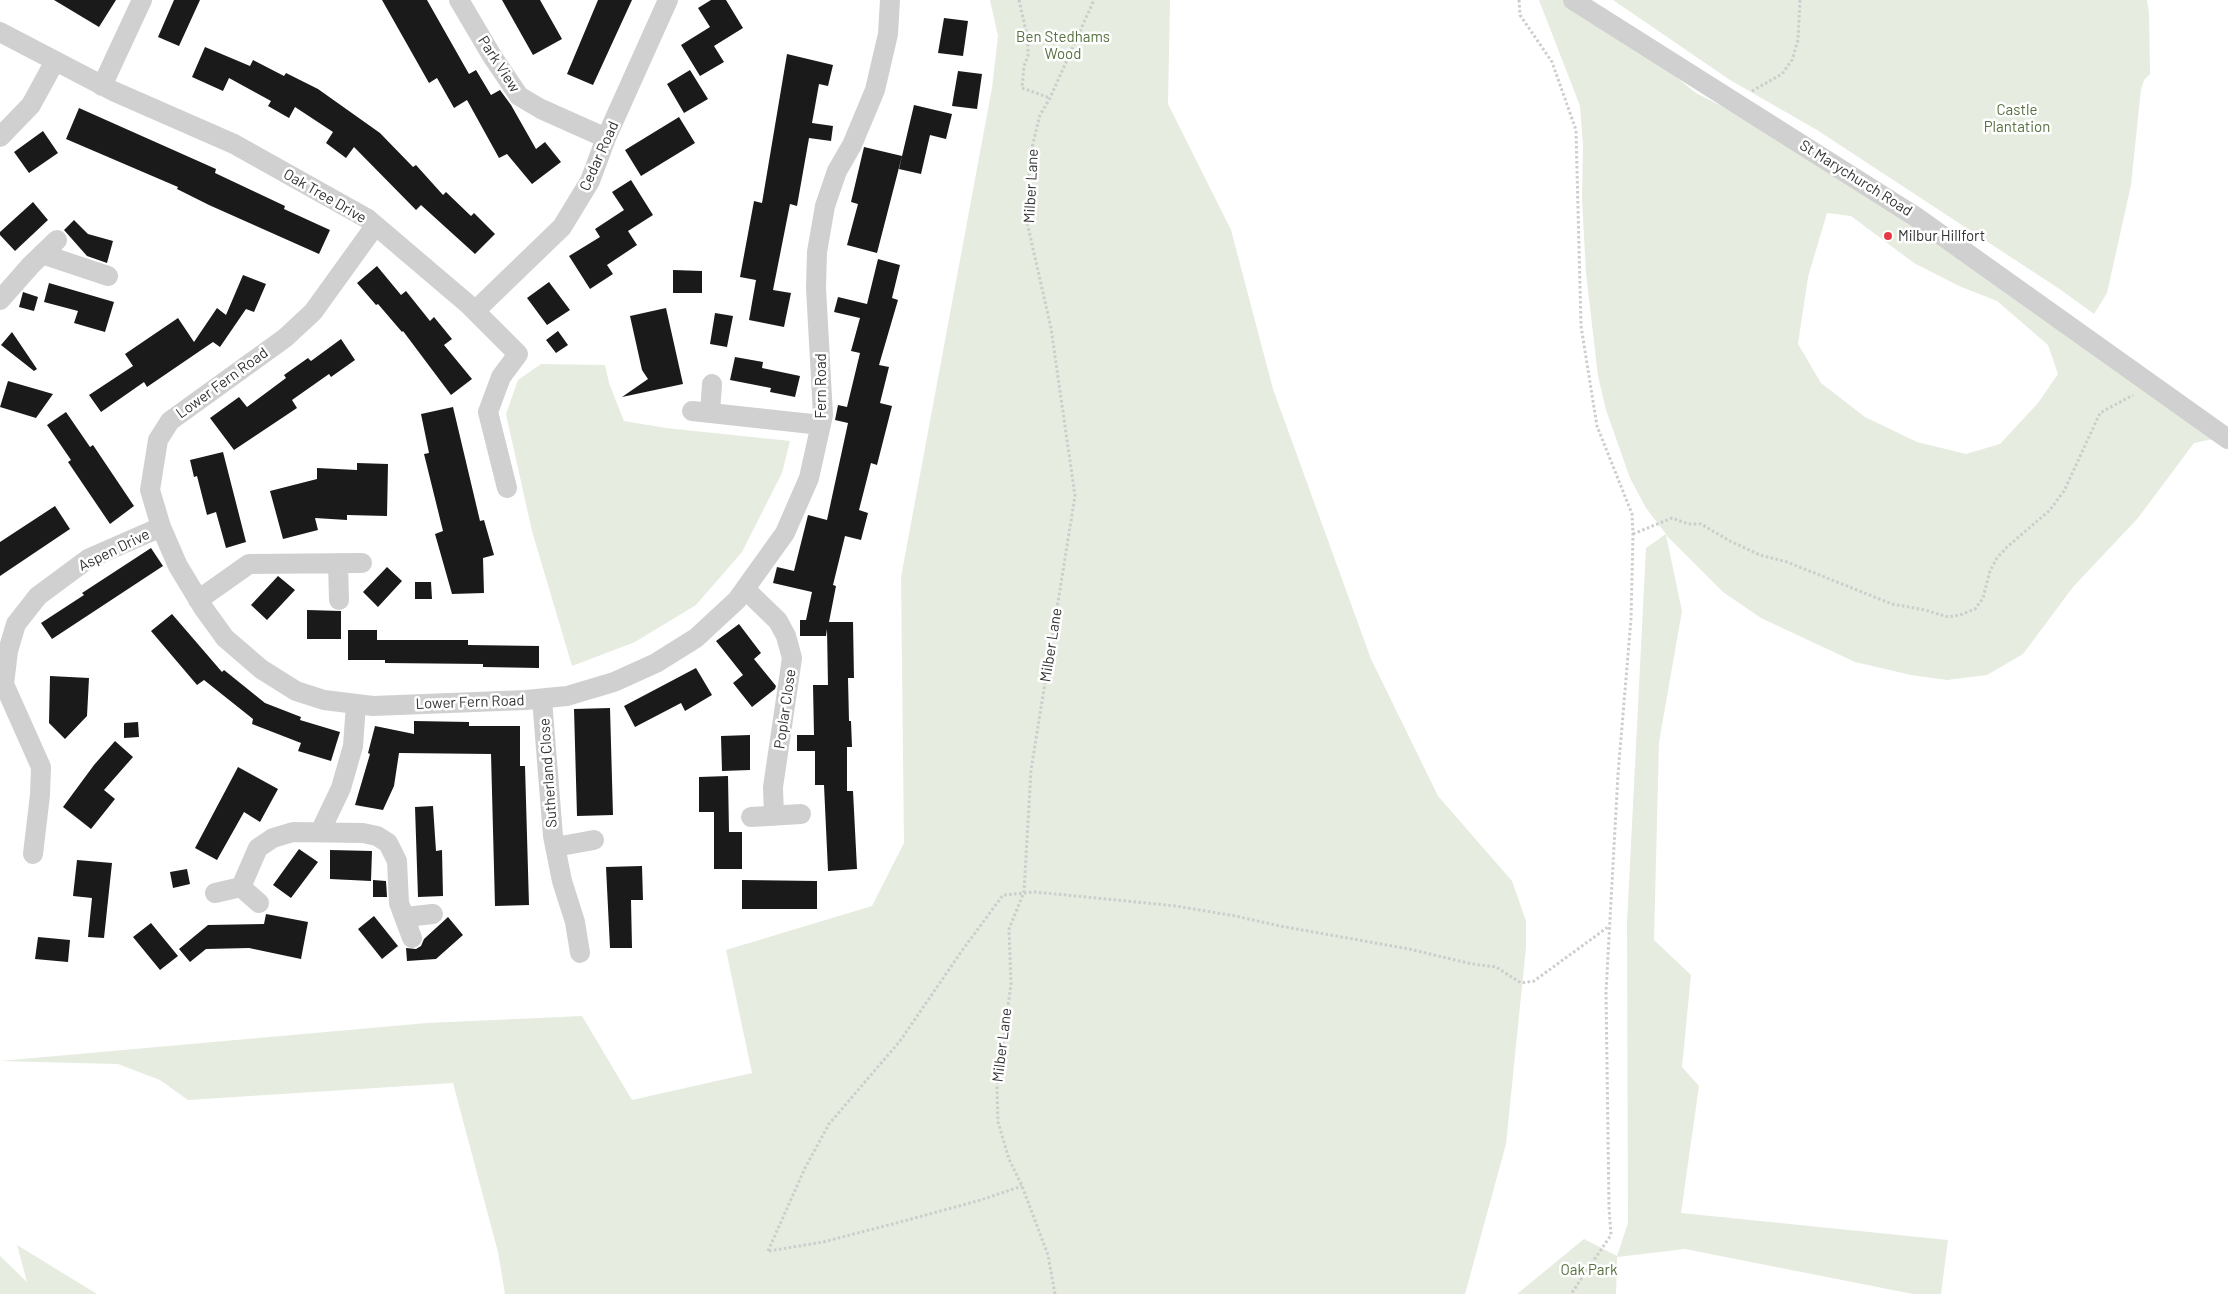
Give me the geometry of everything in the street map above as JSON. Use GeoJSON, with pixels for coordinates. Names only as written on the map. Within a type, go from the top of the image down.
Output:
{"type":"FeatureCollection","features":[{"type":"Feature","properties":{"kind":"street"},"geometry":{"type":"LineString","coordinates":[[102,86],[142,0]]}},
{"type":"Feature","properties":{"kind":"street","name":"Park View"},"geometry":{"type":"LineString","coordinates":[[459,0],[519,96],[541,109],[606,138]]}},
{"type":"Feature","properties":{"kind":"street","name":"Cedar Road"},"geometry":{"type":"LineString","coordinates":[[475,311],[562,227],[590,181],[606,138],[668,0]]}},
{"type":"Feature","properties":{"kind":"street","name":"Fern Road"},"geometry":{"type":"LineString","coordinates":[[542,698],[567,696],[614,682],[656,663],[696,638],[737,600],[785,533],[810,478],[823,415],[816,288],[817,252],[825,206],[838,171],[852,145],[875,90],[888,34],[890,0]]}},
{"type":"Feature","properties":{"kind":"street","name":"St Marychurch Road"},"geometry":{"type":"LineString","coordinates":[[1573,0],[1916,217],[2228,439]]}},
{"type":"Feature","properties":{"kind":"street","name":"Oak Tree Drive"},"geometry":{"type":"LineString","coordinates":[[0,32],[102,86],[234,144],[368,219],[475,311],[518,354],[501,377],[488,412],[507,488]]}},
{"type":"Feature","properties":{"kind":"street"},"geometry":{"type":"LineString","coordinates":[[0,137],[30,105],[55,62]]}},
{"type":"Feature","properties":{"kind":"street","name":"Lower Fern Road"},"geometry":{"type":"LineString","coordinates":[[375,226],[312,312],[285,338],[170,421],[158,440],[150,490],[161,527],[178,566],[198,600],[225,638],[261,669],[296,691],[324,700],[373,706],[542,698]]}},
{"type":"Feature","properties":{"kind":"street"},"geometry":{"type":"LineString","coordinates":[[6,293],[49,247],[108,276]]}},
{"type":"Feature","properties":{"kind":"street"},"geometry":{"type":"LineString","coordinates":[[712,384],[701,412],[821,425]]}},
{"type":"Feature","properties":{"kind":"street","name":"Aspen Drive"},"geometry":{"type":"LineString","coordinates":[[33,854],[40,795],[41,767],[4,684],[6,637],[38,596],[88,559],[161,527]]}},
{"type":"Feature","properties":{"kind":"street"},"geometry":{"type":"LineString","coordinates":[[198,600],[248,564],[362,563]]}},
{"type":"Feature","properties":{"kind":"street"},"geometry":{"type":"LineString","coordinates":[[338,564],[339,600]]}},
{"type":"Feature","properties":{"kind":"street","name":"Poplar Close"},"geometry":{"type":"LineString","coordinates":[[745,589],[778,621],[786,636],[792,658],[773,787],[774,816]]}},
{"type":"Feature","properties":{"kind":"street","name":"Sutherland Close"},"geometry":{"type":"LineString","coordinates":[[542,698],[548,759],[549,797],[555,847],[562,881],[575,922],[580,953]]}},
{"type":"Feature","properties":{"kind":"street"},"geometry":{"type":"LineString","coordinates":[[320,832],[341,788],[353,746],[356,704]]}},
{"type":"Feature","properties":{"kind":"street"},"geometry":{"type":"LineString","coordinates":[[751,817],[801,814]]}},
{"type":"Feature","properties":{"kind":"street"},"geometry":{"type":"LineString","coordinates":[[241,887],[258,848],[273,838],[294,832],[363,833],[377,836],[388,843],[397,861],[400,903],[412,938]]}},
{"type":"Feature","properties":{"kind":"street","name":"Sutherland Close"},"geometry":{"type":"LineString","coordinates":[[555,847],[594,840]]}},
{"type":"Feature","properties":{"kind":"street"},"geometry":{"type":"LineString","coordinates":[[215,893],[241,887]]}},
{"type":"Feature","properties":{"kind":"street"},"geometry":{"type":"LineString","coordinates":[[241,887],[259,903]]}},
{"type":"Feature","properties":{"kind":"street"},"geometry":{"type":"LineString","coordinates":[[405,918],[434,914]]}},
{"type":"Feature","properties":{"kind":"path"},"geometry":{"type":"LineString","coordinates":[[1019,0],[1028,40],[1028,56],[1024,66],[1022,88],[1050,98]]}},
{"type":"Feature","properties":{"kind":"path","name":"Milber Lane"},"geometry":{"type":"LineString","coordinates":[[1055,1294],[1048,1255],[1022,1186],[1009,1159],[998,1122],[997,1088],[1011,984],[1010,929],[1024,892],[1031,770],[1075,496],[1051,328],[1027,222],[1030,155],[1040,116],[1094,0]]}},
{"type":"Feature","properties":{"kind":"path"},"geometry":{"type":"LineString","coordinates":[[1519,0],[1520,15],[1552,62],[1576,130],[1581,326],[1596,426],[1632,514],[1633,534],[1631,619],[1608,927],[1606,992],[1611,1235],[1571,1294]]}},
{"type":"Feature","properties":{"kind":"path"},"geometry":{"type":"LineString","coordinates":[[1735,102],[1782,74],[1792,60],[1798,40],[1800,0]]}},
{"type":"Feature","properties":{"kind":"path"},"geometry":{"type":"LineString","coordinates":[[1633,534],[1672,518],[1688,524],[1701,524],[1730,541],[1760,555],[1787,562],[1892,604],[1925,610],[1948,618],[1960,615],[1975,609],[1983,598],[1990,571],[1997,558],[2050,510],[2064,491],[2100,412],[2136,394],[2149,382]]}},
{"type":"Feature","properties":{"kind":"path"},"geometry":{"type":"LineString","coordinates":[[1022,1186],[981,1200],[823,1242],[768,1251],[805,1168],[829,1124],[900,1041],[1003,895],[1024,892],[1176,906],[1235,916],[1280,926],[1379,943],[1472,964],[1496,967],[1521,983],[1534,981],[1608,927]]}},
{"type":"Feature","properties":{"kind":"green space","name":"Ben Stedhams Wood"},"geometry":{"type":"Polygon","coordinates":[[[990,0],[1170,0],[1168,104],[1231,230],[1273,389],[1371,659],[1438,796],[1512,881],[1526,921],[1526,947],[1506,1144],[1465,1294],[505,1294],[498,1252],[453,1083],[188,1100],[160,1080],[118,1064],[0,1061],[427,1023],[582,1016],[632,1100],[752,1073],[726,950],[872,906],[904,843],[901,577],[992,88],[998,36],[990,0]]]}},
{"type":"Feature","properties":{"kind":"green space","name":"Oak Park"},"geometry":{"type":"Polygon","coordinates":[[[1539,0],[1562,0],[1638,46],[1696,93],[1778,135],[1924,232],[2213,439],[2194,443],[2138,518],[2073,587],[2023,654],[1987,675],[1947,680],[1911,675],[1855,662],[1761,618],[1723,592],[1666,535],[1682,611],[1659,742],[1654,940],[1691,975],[1682,1067],[1699,1086],[1681,1213],[1948,1240],[1941,1294],[1913,1294],[1685,1249],[1617,1257],[1616,1294],[1517,1294],[1584,1239],[1617,1256],[1628,1223],[1627,923],[1646,548],[1666,534],[1646,508],[1630,478],[1606,410],[1598,376],[1586,273],[1582,199],[1583,145],[1580,106],[1539,0]],[[1827,213],[1808,277],[1798,344],[1821,383],[1865,417],[1917,442],[1966,454],[2000,444],[2038,403],[2058,374],[2048,345],[1997,301],[1959,286],[1914,263],[1851,216],[1827,213]]]}},
{"type":"Feature","properties":{"kind":"green space","name":"Castle Plantation"},"geometry":{"type":"Polygon","coordinates":[[[1613,0],[2147,0],[2150,74],[2144,80],[2141,89],[2131,185],[2107,293],[2094,314],[2061,290],[1817,130],[1730,80],[1613,0]]]}},
{"type":"Feature","properties":{"kind":"green space"},"geometry":{"type":"Polygon","coordinates":[[[541,364],[605,365],[609,383],[624,421],[666,428],[790,441],[782,473],[742,552],[696,605],[635,642],[572,666],[532,531],[506,414],[518,380],[541,364]]]}},
{"type":"Feature","properties":{"kind":"green space"},"geometry":{"type":"Polygon","coordinates":[[[17,1245],[97,1294],[0,1294],[0,1256],[27,1282],[17,1245]]]}},
{"type":"Feature","properties":{"kind":"building"},"geometry":{"type":"Polygon","coordinates":[[[54,0],[116,0],[99,27],[54,0]]]}},
{"type":"Feature","properties":{"kind":"building"},"geometry":{"type":"Polygon","coordinates":[[[174,0],[200,0],[179,46],[158,37],[174,0]]]}},
{"type":"Feature","properties":{"kind":"building"},"geometry":{"type":"Polygon","coordinates":[[[382,0],[427,0],[469,74],[476,70],[491,95],[500,90],[511,105],[536,149],[545,142],[561,162],[532,184],[507,154],[499,158],[467,100],[454,108],[437,78],[429,83],[382,0]]]}},
{"type":"Feature","properties":{"kind":"building"},"geometry":{"type":"Polygon","coordinates":[[[502,0],[540,0],[562,39],[533,55],[502,0]]]}},
{"type":"Feature","properties":{"kind":"building"},"geometry":{"type":"Polygon","coordinates":[[[598,0],[632,0],[593,85],[567,74],[598,0]]]}},
{"type":"Feature","properties":{"kind":"building"},"geometry":{"type":"Polygon","coordinates":[[[711,0],[726,0],[743,28],[714,46],[724,62],[700,76],[681,45],[710,27],[698,8],[711,0]]]}},
{"type":"Feature","properties":{"kind":"building"},"geometry":{"type":"Polygon","coordinates":[[[944,18],[968,21],[963,56],[938,53],[944,18]]]}},
{"type":"Feature","properties":{"kind":"building"},"geometry":{"type":"Polygon","coordinates":[[[205,47],[250,66],[253,60],[284,76],[286,73],[318,89],[380,133],[413,167],[416,165],[443,195],[446,192],[471,216],[474,213],[495,234],[475,254],[421,205],[416,210],[354,147],[346,158],[326,143],[333,132],[295,107],[289,118],[268,106],[271,101],[229,78],[223,91],[192,77],[205,47]]]}},
{"type":"Feature","properties":{"kind":"building"},"geometry":{"type":"Polygon","coordinates":[[[787,54],[833,65],[828,86],[819,84],[812,123],[833,126],[831,141],[809,138],[797,206],[790,204],[773,290],[791,293],[784,327],[749,320],[756,280],[740,277],[754,201],[762,203],[787,54]]]}},
{"type":"Feature","properties":{"kind":"building"},"geometry":{"type":"Polygon","coordinates":[[[690,70],[708,99],[684,113],[667,84],[690,70]]]}},
{"type":"Feature","properties":{"kind":"building"},"geometry":{"type":"Polygon","coordinates":[[[958,71],[982,74],[977,109],[952,106],[958,71]]]}},
{"type":"Feature","properties":{"kind":"building"},"geometry":{"type":"Polygon","coordinates":[[[914,105],[952,114],[946,139],[930,135],[921,174],[899,169],[914,105]]]}},
{"type":"Feature","properties":{"kind":"building"},"geometry":{"type":"Polygon","coordinates":[[[79,108],[216,169],[215,173],[285,206],[284,209],[330,230],[319,254],[209,205],[177,189],[178,187],[66,139],[79,108]]]}},
{"type":"Feature","properties":{"kind":"building"},"geometry":{"type":"Polygon","coordinates":[[[679,117],[695,143],[641,176],[625,150],[679,117]]]}},
{"type":"Feature","properties":{"kind":"building"},"geometry":{"type":"Polygon","coordinates":[[[43,131],[58,153],[29,173],[14,152],[43,131]]]}},
{"type":"Feature","properties":{"kind":"building"},"geometry":{"type":"Polygon","coordinates":[[[864,147],[902,156],[877,253],[847,245],[858,204],[851,202],[864,147]]]}},
{"type":"Feature","properties":{"kind":"building"},"geometry":{"type":"Polygon","coordinates":[[[631,180],[653,215],[628,231],[637,245],[607,265],[613,274],[590,289],[569,256],[600,237],[595,229],[624,210],[612,192],[631,180]]]}},
{"type":"Feature","properties":{"kind":"building"},"geometry":{"type":"Polygon","coordinates":[[[33,202],[48,220],[15,251],[0,235],[0,232],[33,202]]]}},
{"type":"Feature","properties":{"kind":"building"},"geometry":{"type":"Polygon","coordinates":[[[74,220],[88,234],[113,241],[107,263],[87,256],[64,230],[74,220]]]}},
{"type":"Feature","properties":{"kind":"building"},"geometry":{"type":"Polygon","coordinates":[[[878,259],[900,265],[892,298],[898,300],[879,365],[889,367],[880,403],[892,406],[877,465],[871,463],[859,510],[868,513],[861,540],[845,536],[833,585],[836,586],[829,622],[853,622],[854,678],[848,678],[852,747],[847,747],[847,791],[853,791],[857,869],[828,871],[824,785],[815,785],[815,751],[797,751],[797,735],[814,735],[813,685],[828,685],[827,629],[826,636],[800,636],[800,620],[806,620],[812,592],[773,583],[777,567],[794,571],[808,515],[827,520],[848,423],[835,420],[838,405],[847,407],[860,353],[851,351],[860,318],[834,312],[838,297],[867,304],[878,259]]]}},
{"type":"Feature","properties":{"kind":"building"},"geometry":{"type":"Polygon","coordinates":[[[377,266],[401,295],[406,291],[430,321],[434,317],[452,339],[444,345],[472,379],[451,395],[403,331],[378,304],[376,305],[357,283],[377,266]]]}},
{"type":"Feature","properties":{"kind":"building"},"geometry":{"type":"Polygon","coordinates":[[[673,270],[702,271],[702,293],[673,293],[673,270]]]}},
{"type":"Feature","properties":{"kind":"building"},"geometry":{"type":"Polygon","coordinates":[[[243,275],[266,284],[254,312],[246,309],[220,347],[213,342],[147,387],[144,382],[101,412],[89,395],[133,366],[125,354],[178,318],[194,342],[217,308],[226,315],[243,275]]]}},
{"type":"Feature","properties":{"kind":"building"},"geometry":{"type":"Polygon","coordinates":[[[549,282],[570,310],[547,325],[527,298],[549,282]]]}},
{"type":"Feature","properties":{"kind":"building"},"geometry":{"type":"Polygon","coordinates":[[[49,283],[114,302],[105,332],[74,323],[78,311],[44,302],[49,283]]]}},
{"type":"Feature","properties":{"kind":"building"},"geometry":{"type":"Polygon","coordinates":[[[23,292],[38,297],[34,311],[19,307],[23,292]]]}},
{"type":"Feature","properties":{"kind":"building"},"geometry":{"type":"Polygon","coordinates":[[[666,308],[683,384],[622,397],[648,379],[642,370],[630,316],[666,308]]]}},
{"type":"Feature","properties":{"kind":"building"},"geometry":{"type":"Polygon","coordinates":[[[715,313],[733,316],[727,347],[710,344],[715,313]]]}},
{"type":"Feature","properties":{"kind":"building"},"geometry":{"type":"Polygon","coordinates":[[[558,331],[568,345],[556,353],[546,340],[558,331]]]}},
{"type":"Feature","properties":{"kind":"building"},"geometry":{"type":"Polygon","coordinates":[[[12,332],[37,369],[34,371],[1,345],[12,332]]]}},
{"type":"Feature","properties":{"kind":"building"},"geometry":{"type":"Polygon","coordinates":[[[341,339],[355,360],[331,377],[329,374],[292,400],[297,408],[234,450],[210,418],[239,397],[247,407],[286,378],[284,375],[308,358],[311,361],[341,339]]]}},
{"type":"Feature","properties":{"kind":"building"},"geometry":{"type":"Polygon","coordinates":[[[735,357],[763,362],[762,368],[800,376],[795,397],[770,392],[771,388],[730,380],[735,357]]]}},
{"type":"Feature","properties":{"kind":"building"},"geometry":{"type":"Polygon","coordinates":[[[8,381],[53,394],[36,418],[0,407],[8,381]]]}},
{"type":"Feature","properties":{"kind":"building"},"geometry":{"type":"Polygon","coordinates":[[[453,407],[480,521],[484,520],[494,555],[483,558],[484,593],[452,594],[435,534],[443,531],[424,454],[429,453],[421,414],[453,407]]]}},
{"type":"Feature","properties":{"kind":"building"},"geometry":{"type":"Polygon","coordinates":[[[66,412],[90,447],[93,445],[134,506],[110,524],[68,462],[71,460],[47,425],[66,412]]]}},
{"type":"Feature","properties":{"kind":"building"},"geometry":{"type":"Polygon","coordinates":[[[223,452],[246,542],[226,548],[216,512],[207,515],[197,476],[194,477],[190,460],[223,452]]]}},
{"type":"Feature","properties":{"kind":"building"},"geometry":{"type":"Polygon","coordinates":[[[357,463],[388,464],[387,516],[347,515],[347,520],[315,518],[318,530],[283,539],[270,491],[317,479],[317,468],[357,470],[357,463]]]}},
{"type":"Feature","properties":{"kind":"building"},"geometry":{"type":"Polygon","coordinates":[[[55,506],[70,529],[0,576],[0,542],[55,506]]]}},
{"type":"Feature","properties":{"kind":"building"},"geometry":{"type":"Polygon","coordinates":[[[151,548],[163,566],[52,639],[41,623],[84,595],[82,593],[151,548]]]}},
{"type":"Feature","properties":{"kind":"building"},"geometry":{"type":"Polygon","coordinates":[[[387,567],[402,581],[378,607],[363,592],[387,567]]]}},
{"type":"Feature","properties":{"kind":"building"},"geometry":{"type":"Polygon","coordinates":[[[278,576],[295,590],[267,620],[251,605],[278,576]]]}},
{"type":"Feature","properties":{"kind":"building"},"geometry":{"type":"Polygon","coordinates":[[[415,582],[431,582],[432,599],[415,599],[415,582]]]}},
{"type":"Feature","properties":{"kind":"building"},"geometry":{"type":"Polygon","coordinates":[[[307,610],[341,611],[341,639],[307,639],[307,610]]]}},
{"type":"Feature","properties":{"kind":"building"},"geometry":{"type":"Polygon","coordinates":[[[172,614],[222,672],[224,670],[265,703],[301,717],[300,720],[340,732],[331,761],[298,751],[301,743],[252,724],[253,719],[204,680],[197,685],[151,631],[172,614]]]}},
{"type":"Feature","properties":{"kind":"building"},"geometry":{"type":"Polygon","coordinates":[[[739,624],[761,653],[754,659],[776,686],[775,689],[752,707],[733,683],[743,675],[716,641],[739,624]]]}},
{"type":"Feature","properties":{"kind":"building"},"geometry":{"type":"Polygon","coordinates":[[[348,630],[377,630],[377,640],[468,640],[468,645],[539,646],[539,668],[483,667],[483,664],[385,663],[385,660],[348,660],[348,630]]]}},
{"type":"Feature","properties":{"kind":"building"},"geometry":{"type":"Polygon","coordinates":[[[696,668],[712,695],[685,711],[681,703],[635,727],[624,706],[696,668]]]}},
{"type":"Feature","properties":{"kind":"building"},"geometry":{"type":"Polygon","coordinates":[[[50,676],[89,678],[87,716],[65,739],[49,723],[50,676]]]}},
{"type":"Feature","properties":{"kind":"building"},"geometry":{"type":"Polygon","coordinates":[[[610,708],[613,815],[577,816],[574,709],[610,708]]]}},
{"type":"Feature","properties":{"kind":"building"},"geometry":{"type":"Polygon","coordinates":[[[414,721],[469,722],[469,726],[520,726],[520,766],[525,766],[529,905],[495,906],[491,754],[399,753],[394,786],[383,810],[355,805],[370,754],[368,753],[375,726],[414,734],[414,721]]]}},
{"type":"Feature","properties":{"kind":"building"},"geometry":{"type":"Polygon","coordinates":[[[138,722],[139,737],[124,738],[124,723],[138,722]]]}},
{"type":"Feature","properties":{"kind":"building"},"geometry":{"type":"Polygon","coordinates":[[[750,735],[750,770],[722,771],[721,736],[750,735]]]}},
{"type":"Feature","properties":{"kind":"building"},"geometry":{"type":"Polygon","coordinates":[[[115,741],[133,757],[104,790],[115,799],[91,829],[63,807],[94,765],[115,741]]]}},
{"type":"Feature","properties":{"kind":"building"},"geometry":{"type":"Polygon","coordinates":[[[238,767],[278,789],[260,822],[244,812],[217,860],[195,848],[238,767]]]}},
{"type":"Feature","properties":{"kind":"building"},"geometry":{"type":"Polygon","coordinates":[[[728,776],[729,832],[742,832],[742,869],[714,869],[714,812],[699,812],[699,777],[728,776]]]}},
{"type":"Feature","properties":{"kind":"building"},"geometry":{"type":"Polygon","coordinates":[[[433,806],[436,851],[442,850],[443,896],[418,897],[415,807],[433,806]]]}},
{"type":"Feature","properties":{"kind":"building"},"geometry":{"type":"Polygon","coordinates":[[[299,849],[318,862],[291,898],[273,885],[299,849]]]}},
{"type":"Feature","properties":{"kind":"building"},"geometry":{"type":"Polygon","coordinates":[[[330,850],[372,851],[371,881],[330,879],[330,850]]]}},
{"type":"Feature","properties":{"kind":"building"},"geometry":{"type":"Polygon","coordinates":[[[77,860],[112,863],[104,938],[88,937],[92,898],[73,896],[77,860]]]}},
{"type":"Feature","properties":{"kind":"building"},"geometry":{"type":"Polygon","coordinates":[[[642,866],[643,900],[631,900],[632,948],[610,948],[606,867],[642,866]]]}},
{"type":"Feature","properties":{"kind":"building"},"geometry":{"type":"Polygon","coordinates":[[[187,869],[190,884],[173,888],[170,872],[187,869]]]}},
{"type":"Feature","properties":{"kind":"building"},"geometry":{"type":"Polygon","coordinates":[[[373,880],[386,881],[387,897],[373,897],[373,880]]]}},
{"type":"Feature","properties":{"kind":"building"},"geometry":{"type":"Polygon","coordinates":[[[742,880],[817,881],[817,909],[742,909],[742,880]]]}},
{"type":"Feature","properties":{"kind":"building"},"geometry":{"type":"Polygon","coordinates":[[[266,914],[308,922],[301,959],[249,948],[206,949],[190,962],[179,949],[208,925],[264,924],[266,914]]]}},
{"type":"Feature","properties":{"kind":"building"},"geometry":{"type":"Polygon","coordinates":[[[374,916],[398,946],[382,959],[358,929],[374,916]]]}},
{"type":"Feature","properties":{"kind":"building"},"geometry":{"type":"Polygon","coordinates":[[[448,917],[463,935],[436,959],[407,961],[406,948],[416,949],[421,946],[424,939],[448,917]]]}},
{"type":"Feature","properties":{"kind":"building"},"geometry":{"type":"Polygon","coordinates":[[[151,923],[178,956],[160,970],[133,937],[151,923]]]}},
{"type":"Feature","properties":{"kind":"building"},"geometry":{"type":"Polygon","coordinates":[[[38,937],[70,940],[68,962],[35,959],[38,937]]]}},
{"type":"Feature","properties":{"kind":"place","name":"Milbur Hillfort"},"geometry":{"type":"Point","coordinates":[1888,236]}}]}
